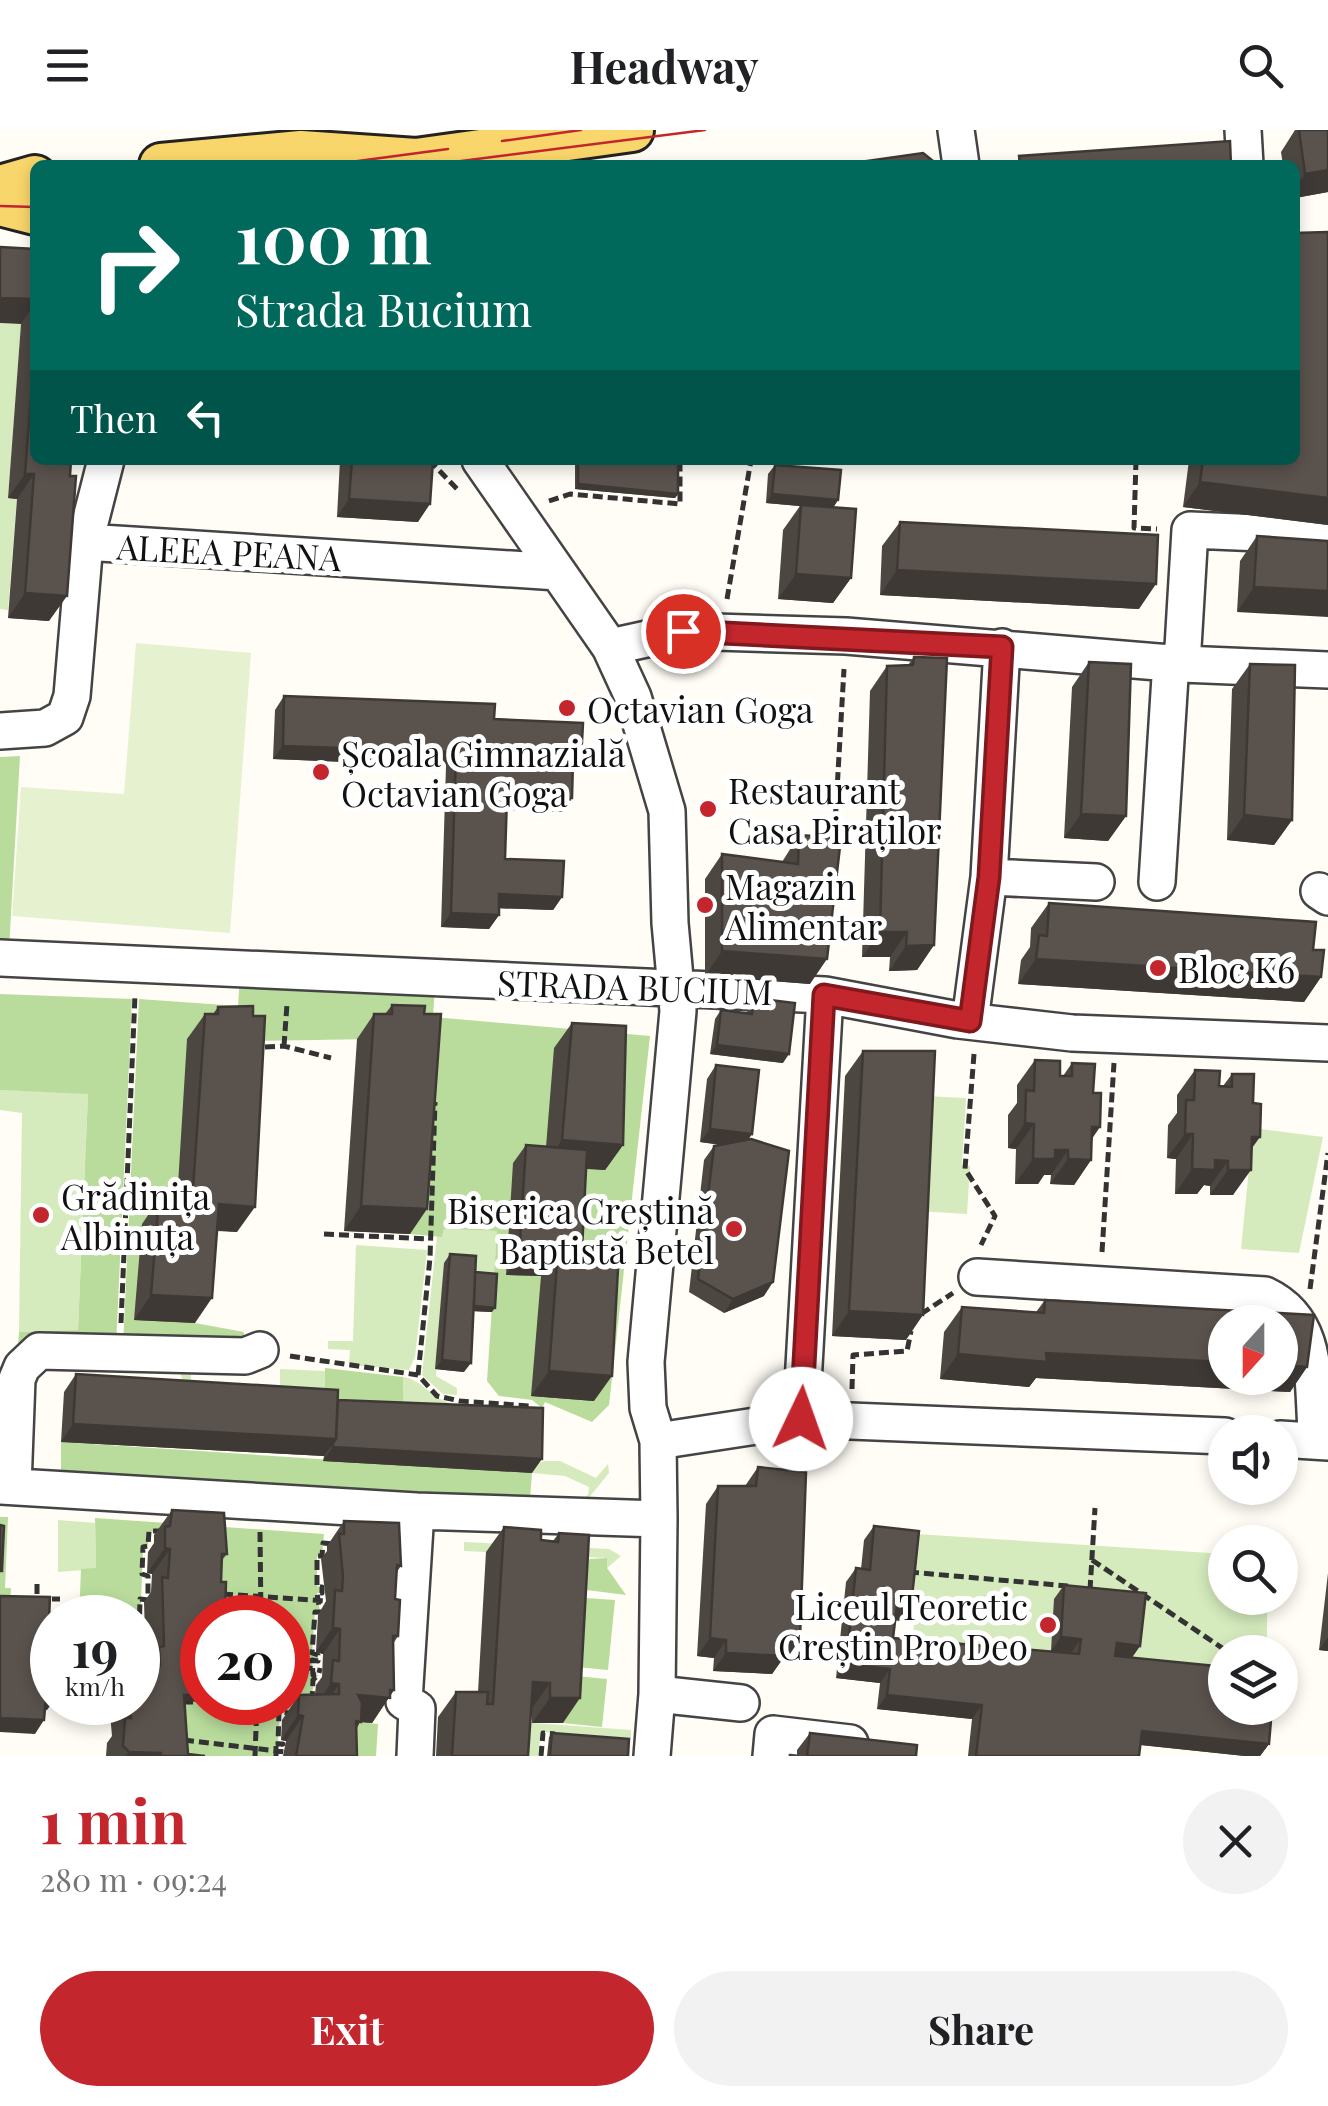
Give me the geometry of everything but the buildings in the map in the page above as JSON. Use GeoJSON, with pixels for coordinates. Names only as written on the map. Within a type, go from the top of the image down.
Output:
{"type":"FeatureCollection","features":[{"type":"Feature","properties":{"kind":"main road"},"geometry":{"type":"LineString","coordinates":[[409,160],[632,130]]}},
{"type":"Feature","properties":{"kind":"main road"},"geometry":{"type":"LineString","coordinates":[[215,160],[301,152],[375,160]]}},
{"type":"Feature","properties":{"kind":"main road"},"geometry":{"type":"LineString","coordinates":[[0,187],[30,178]]}},
{"type":"Feature","properties":{"kind":"main road"},"geometry":{"type":"LineString","coordinates":[[0,204],[30,212]]}},
{"type":"Feature","properties":{"kind":"street"},"geometry":{"type":"LineString","coordinates":[[956,130],[959,160]]}},
{"type":"Feature","properties":{"kind":"street"},"geometry":{"type":"LineString","coordinates":[[1243,130],[1246,160]]}},
{"type":"Feature","properties":{"kind":"street"},"geometry":{"type":"LineString","coordinates":[[85,542],[105,465]]}},
{"type":"Feature","properties":{"kind":"street"},"geometry":{"type":"LineString","coordinates":[[484,465],[610,646],[633,698],[666,812],[670,923],[678,986],[646,1362],[648,1408],[658,1441],[657,1694],[652,1756]]}},
{"type":"Feature","properties":{"kind":"street"},"geometry":{"type":"LineString","coordinates":[[1157,882],[1190,530],[1228,522],[1328,536]]}},
{"type":"Feature","properties":{"kind":"street","name":"ALEEA PEANA"},"geometry":{"type":"LineString","coordinates":[[0,730],[45,728],[65,717],[72,696],[85,542],[558,572]]}},
{"type":"Feature","properties":{"kind":"street"},"geometry":{"type":"LineString","coordinates":[[610,646],[683,631],[846,636],[1177,663],[1328,670]]}},
{"type":"Feature","properties":{"kind":"street"},"geometry":{"type":"LineString","coordinates":[[973,1022],[989,877],[1002,647]]}},
{"type":"Feature","properties":{"kind":"street"},"geometry":{"type":"LineString","coordinates":[[989,877],[1096,882]]}},
{"type":"Feature","properties":{"kind":"street","name":"STRADA BUCIUM"},"geometry":{"type":"LineString","coordinates":[[0,958],[824,995],[973,1022],[1116,1035],[1328,1043]]}},
{"type":"Feature","properties":{"kind":"street"},"geometry":{"type":"LineString","coordinates":[[801,1419],[824,995]]}},
{"type":"Feature","properties":{"kind":"street"},"geometry":{"type":"LineString","coordinates":[[977,1277],[1265,1295],[1288,1306],[1305,1330],[1323,1441],[1298,1440]]}},
{"type":"Feature","properties":{"kind":"street"},"geometry":{"type":"LineString","coordinates":[[260,1350],[246,1356],[39,1352],[22,1366],[18,1379],[6,1486],[416,1511],[659,1519]]}},
{"type":"Feature","properties":{"kind":"street"},"geometry":{"type":"LineString","coordinates":[[658,1441],[801,1419],[1208,1435]]}},
{"type":"Feature","properties":{"kind":"street"},"geometry":{"type":"LineString","coordinates":[[415,1756],[417,1709],[404,1701],[416,1511]]}},
{"type":"Feature","properties":{"kind":"street"},"geometry":{"type":"LineString","coordinates":[[657,1694],[741,1703]]}},
{"type":"Feature","properties":{"kind":"street"},"geometry":{"type":"LineString","coordinates":[[771,1756],[773,1734],[889,1747]]}},
{"type":"Feature","properties":{"kind":"path"},"geometry":{"type":"LineString","coordinates":[[517,512],[570,494],[680,504],[680,465]]}},
{"type":"Feature","properties":{"kind":"path"},"geometry":{"type":"LineString","coordinates":[[730,581],[750,465]]}},
{"type":"Feature","properties":{"kind":"path"},"geometry":{"type":"LineString","coordinates":[[1136,465],[1134,528],[1190,530]]}},
{"type":"Feature","properties":{"kind":"path"},"geometry":{"type":"LineString","coordinates":[[833,856],[846,636]]}},
{"type":"Feature","properties":{"kind":"path"},"geometry":{"type":"LineString","coordinates":[[121,1323],[137,964]]}},
{"type":"Feature","properties":{"kind":"path"},"geometry":{"type":"LineString","coordinates":[[284,1046],[289,971]]}},
{"type":"Feature","properties":{"kind":"path"},"geometry":{"type":"LineString","coordinates":[[852,1422],[852,1354],[907,1351],[913,1320],[977,1277],[979,1250],[996,1216],[965,1169],[973,1022]]}},
{"type":"Feature","properties":{"kind":"path"},"geometry":{"type":"LineString","coordinates":[[1100,1284],[1116,1035]]}},
{"type":"Feature","properties":{"kind":"path"},"geometry":{"type":"LineString","coordinates":[[265,1047],[284,1046],[331,1058]]}},
{"type":"Feature","properties":{"kind":"path"},"geometry":{"type":"LineString","coordinates":[[418,1375],[435,1096]]}},
{"type":"Feature","properties":{"kind":"path"},"geometry":{"type":"LineString","coordinates":[[1305,1330],[1328,1153]]}},
{"type":"Feature","properties":{"kind":"path"},"geometry":{"type":"LineString","coordinates":[[324,1234],[429,1239]]}},
{"type":"Feature","properties":{"kind":"path"},"geometry":{"type":"LineString","coordinates":[[260,1350],[324,1364],[418,1375],[437,1396],[530,1406]]}},
{"type":"Feature","properties":{"kind":"path"},"geometry":{"type":"LineString","coordinates":[[1090,1602],[1096,1508]]}},
{"type":"Feature","properties":{"kind":"path"},"geometry":{"type":"LineString","coordinates":[[148,1595],[148,1576],[142,1574],[143,1547],[148,1546],[149,1531],[165,1532]]}},
{"type":"Feature","properties":{"kind":"path"},"geometry":{"type":"LineString","coordinates":[[260,1540],[262,1595]]}},
{"type":"Feature","properties":{"kind":"path"},"geometry":{"type":"LineString","coordinates":[[317,1711],[311,1708],[313,1680],[318,1675],[313,1675],[312,1668],[312,1660],[318,1661],[318,1655],[312,1653],[315,1612],[320,1612],[316,1600],[317,1592],[322,1593],[322,1587],[317,1587],[317,1556],[322,1556],[323,1544],[338,1544]]}},
{"type":"Feature","properties":{"kind":"path"},"geometry":{"type":"LineString","coordinates":[[1092,1560],[1208,1638]]}},
{"type":"Feature","properties":{"kind":"path"},"geometry":{"type":"LineString","coordinates":[[906,1572],[1090,1588]]}},
{"type":"Feature","properties":{"kind":"path"},"geometry":{"type":"LineString","coordinates":[[36,1595],[37,1584]]}},
{"type":"Feature","properties":{"kind":"path"},"geometry":{"type":"LineString","coordinates":[[212,1594],[237,1595]]}},
{"type":"Feature","properties":{"kind":"path"},"geometry":{"type":"LineString","coordinates":[[310,1600],[326,1601]]}},
{"type":"Feature","properties":{"kind":"path"},"geometry":{"type":"LineString","coordinates":[[312,1668],[322,1671]]}},
{"type":"Feature","properties":{"kind":"path"},"geometry":{"type":"LineString","coordinates":[[175,1702],[180,1702]]}},
{"type":"Feature","properties":{"kind":"path"},"geometry":{"type":"LineString","coordinates":[[254,1754],[256,1725]]}},
{"type":"Feature","properties":{"kind":"path"},"geometry":{"type":"LineString","coordinates":[[276,1754],[276,1746],[282,1747],[278,1744],[279,1725]]}},
{"type":"Feature","properties":{"kind":"path"},"geometry":{"type":"LineString","coordinates":[[177,1731],[177,1742],[254,1754],[285,1752]]}},
{"type":"Feature","properties":{"kind":"path"},"geometry":{"type":"LineString","coordinates":[[541,1756],[543,1733],[561,1735]]}},
{"type":"Feature","properties":{"kind":"green space"},"geometry":{"type":"Polygon","coordinates":[[[0,323],[21,324],[8,498],[17,499],[8,610],[0,609],[0,323]]]}},
{"type":"Feature","properties":{"kind":"green space"},"geometry":{"type":"Polygon","coordinates":[[[136,643],[251,653],[230,933],[12,916],[21,787],[124,794],[136,643]]]}},
{"type":"Feature","properties":{"kind":"green space"},"geometry":{"type":"Polygon","coordinates":[[[20,756],[9,949],[0,949],[0,757],[20,756]]]}},
{"type":"Feature","properties":{"kind":"green space"},"geometry":{"type":"Polygon","coordinates":[[[240,976],[435,985],[433,1017],[650,1036],[609,1405],[592,1422],[545,1402],[542,1408],[532,1400],[499,1396],[487,1381],[497,1231],[444,1229],[442,1237],[410,1234],[374,1039],[248,1041],[135,1320],[195,1323],[244,1332],[243,1350],[123,1347],[139,999],[238,1006],[240,976]]]}},
{"type":"Feature","properties":{"kind":"green space"},"geometry":{"type":"Polygon","coordinates":[[[0,994],[132,999],[116,1346],[18,1346],[19,1332],[78,1330],[88,1094],[0,1090],[0,994]]]}},
{"type":"Feature","properties":{"kind":"green space"},"geometry":{"type":"Polygon","coordinates":[[[0,1090],[88,1093],[78,1330],[19,1332],[22,1113],[0,1110],[0,1090]]]}},
{"type":"Feature","properties":{"kind":"green space"},"geometry":{"type":"Polygon","coordinates":[[[924,1096],[966,1098],[962,1165],[970,1166],[967,1214],[918,1211],[924,1096]]]}},
{"type":"Feature","properties":{"kind":"green space"},"geometry":{"type":"Polygon","coordinates":[[[1253,1128],[1323,1137],[1299,1253],[1241,1249],[1253,1128]]]}},
{"type":"Feature","properties":{"kind":"green space"},"geometry":{"type":"Polygon","coordinates":[[[444,1229],[497,1231],[494,1279],[441,1304],[436,1376],[457,1388],[457,1395],[443,1394],[422,1375],[437,1236],[442,1236],[444,1229]]]}},
{"type":"Feature","properties":{"kind":"green space"},"geometry":{"type":"Polygon","coordinates":[[[356,1245],[427,1250],[415,1357],[409,1370],[349,1365],[350,1350],[328,1349],[328,1341],[353,1341],[356,1245]]]}},
{"type":"Feature","properties":{"kind":"green space"},"geometry":{"type":"Polygon","coordinates":[[[191,1356],[191,1383],[280,1388],[280,1369],[325,1371],[326,1408],[183,1383],[176,1357],[191,1356]]]}},
{"type":"Feature","properties":{"kind":"green space"},"geometry":{"type":"Polygon","coordinates":[[[325,1368],[403,1377],[404,1417],[325,1414],[325,1368]]]}},
{"type":"Feature","properties":{"kind":"green space"},"geometry":{"type":"Polygon","coordinates":[[[403,1377],[454,1404],[451,1419],[404,1417],[403,1377]]]}},
{"type":"Feature","properties":{"kind":"green space"},"geometry":{"type":"Polygon","coordinates":[[[61,1442],[532,1473],[530,1499],[61,1472],[61,1442]]]}},
{"type":"Feature","properties":{"kind":"green space"},"geometry":{"type":"Polygon","coordinates":[[[560,1461],[596,1478],[608,1464],[609,1473],[587,1500],[578,1501],[588,1495],[589,1487],[565,1476],[532,1473],[532,1465],[560,1461]]]}},
{"type":"Feature","properties":{"kind":"green space"},"geometry":{"type":"Polygon","coordinates":[[[0,1517],[8,1517],[5,1588],[11,1588],[10,1609],[0,1609],[0,1517]]]}},
{"type":"Feature","properties":{"kind":"green space"},"geometry":{"type":"Polygon","coordinates":[[[95,1518],[324,1534],[322,1556],[317,1557],[317,1586],[322,1587],[322,1593],[317,1593],[320,1612],[315,1612],[312,1653],[318,1655],[318,1661],[312,1661],[313,1675],[318,1675],[311,1700],[316,1715],[310,1715],[310,1595],[198,1595],[165,1532],[149,1532],[148,1546],[143,1548],[141,1595],[80,1595],[81,1569],[96,1568],[95,1518]]]}},
{"type":"Feature","properties":{"kind":"green space"},"geometry":{"type":"Polygon","coordinates":[[[58,1520],[95,1523],[96,1569],[58,1572],[58,1520]]]}},
{"type":"Feature","properties":{"kind":"green space"},"geometry":{"type":"Polygon","coordinates":[[[916,1534],[1208,1553],[1208,1615],[1267,1615],[1267,1635],[1208,1635],[1208,1679],[1071,1653],[913,1655],[916,1534]]]}},
{"type":"Feature","properties":{"kind":"green space"},"geometry":{"type":"Polygon","coordinates":[[[464,1542],[609,1549],[621,1556],[607,1568],[607,1558],[464,1551],[464,1542]]]}},
{"type":"Feature","properties":{"kind":"green space"},"geometry":{"type":"Polygon","coordinates":[[[607,1558],[607,1568],[626,1595],[571,1588],[572,1560],[607,1558]]]}},
{"type":"Feature","properties":{"kind":"green space"},"geometry":{"type":"Polygon","coordinates":[[[570,1597],[615,1600],[608,1670],[566,1666],[570,1597]]]}},
{"type":"Feature","properties":{"kind":"green space"},"geometry":{"type":"Polygon","coordinates":[[[566,1675],[607,1679],[602,1727],[563,1723],[566,1675]]]}},
{"type":"Feature","properties":{"kind":"green space"},"geometry":{"type":"Polygon","coordinates":[[[175,1702],[180,1702],[180,1725],[279,1725],[278,1743],[283,1744],[276,1747],[276,1756],[173,1756],[175,1702]]]}},
{"type":"Feature","properties":{"kind":"green space"},"geometry":{"type":"Polygon","coordinates":[[[516,1707],[532,1708],[533,1723],[631,1730],[631,1738],[541,1732],[538,1756],[512,1756],[516,1707]]]}},
{"type":"Feature","properties":{"kind":"green space"},"geometry":{"type":"Polygon","coordinates":[[[341,1720],[378,1724],[376,1756],[343,1756],[341,1720]]]}},
{"type":"Feature","properties":{"kind":"tram line"},"geometry":{"type":"LineString","coordinates":[[502,141],[581,130]]}},
{"type":"Feature","properties":{"kind":"tram line"},"geometry":{"type":"LineString","coordinates":[[469,160],[705,130]]}},
{"type":"Feature","properties":{"kind":"tram line"},"geometry":{"type":"LineString","coordinates":[[366,160],[448,149]]}},
{"type":"Feature","properties":{"kind":"tram line"},"geometry":{"type":"LineString","coordinates":[[0,206],[30,207]]}},
{"type":"Feature","properties":{"kind":"place","name":"Octavian Goga"},"geometry":{"type":"Point","coordinates":[567,708]}},
{"type":"Feature","properties":{"kind":"place","name":"Școala Gimnazială Octavian Goga"},"geometry":{"type":"Point","coordinates":[321,772]}},
{"type":"Feature","properties":{"kind":"place","name":"Restaurant Casa Piraților"},"geometry":{"type":"Point","coordinates":[708,809]}},
{"type":"Feature","properties":{"kind":"place","name":"Magazin Alimentar"},"geometry":{"type":"Point","coordinates":[705,905]}},
{"type":"Feature","properties":{"kind":"place","name":"Bloc K6"},"geometry":{"type":"Point","coordinates":[1158,968]}},
{"type":"Feature","properties":{"kind":"place","name":"Grădinița Albinuța"},"geometry":{"type":"Point","coordinates":[41,1215]}},
{"type":"Feature","properties":{"kind":"place","name":"Biserica Creștină Baptistă Betel"},"geometry":{"type":"Point","coordinates":[734,1229]}},
{"type":"Feature","properties":{"kind":"place","name":"Liceul Teoretic Creștin Pro Deo"},"geometry":{"type":"Point","coordinates":[1048,1625]}},
{"type":"Feature","properties":{"kind":"route"},"geometry":{"type":"LineString","coordinates":[[683,631],[846,636],[1002,647],[989,877],[970,1021],[824,995],[801,1419]]}}]}
